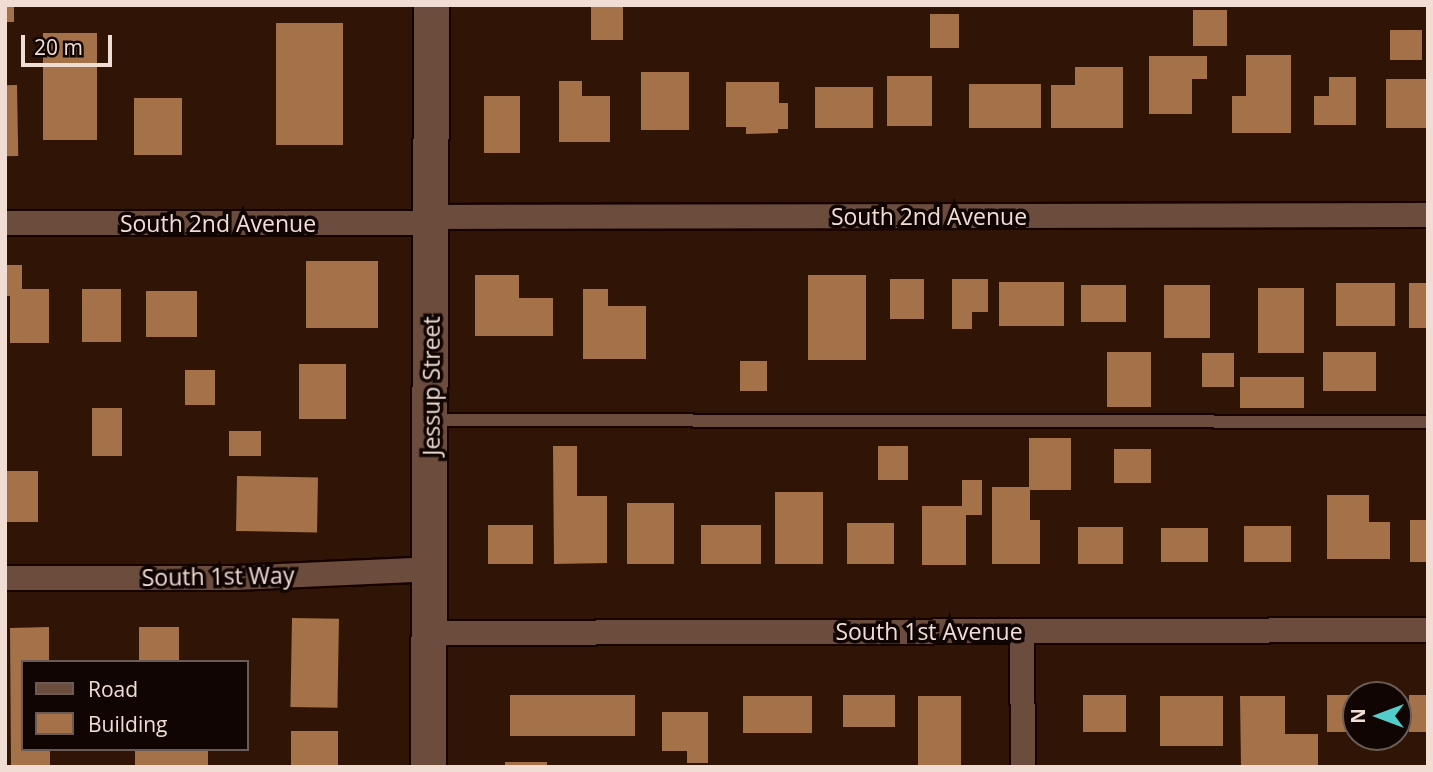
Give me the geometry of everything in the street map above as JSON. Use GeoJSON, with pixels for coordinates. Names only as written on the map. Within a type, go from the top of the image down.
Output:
{"type":"FeatureCollection","features":[{"type":"Feature","properties":{"kind":"street","name":"Jessup Street"},"geometry":{"type":"LineString","coordinates":[[428,767],[431,5]]}},
{"type":"Feature","properties":{"kind":"street","name":"South 2nd Avenue"},"geometry":{"type":"LineString","coordinates":[[5,223],[1428,215]]}},
{"type":"Feature","properties":{"kind":"street","name":"South 1st Way"},"geometry":{"type":"LineString","coordinates":[[5,578],[235,578],[430,569]]}},
{"type":"Feature","properties":{"kind":"street","name":"South 1st Avenue"},"geometry":{"type":"LineString","coordinates":[[429,633],[1428,630]]}},
{"type":"Feature","properties":{"kind":"street"},"geometry":{"type":"LineString","coordinates":[[1022,631],[1023,767]]}},
{"type":"Feature","properties":{"kind":"lane"},"geometry":{"type":"LineString","coordinates":[[431,421],[1428,422]]}},
{"type":"Feature","properties":{"kind":"building"},"geometry":{"type":"Polygon","coordinates":[[[5,5],[14,5],[14,22],[5,22],[5,5]]]}},
{"type":"Feature","properties":{"kind":"building"},"geometry":{"type":"Polygon","coordinates":[[[591,5],[623,5],[623,40],[591,40],[591,5]]]}},
{"type":"Feature","properties":{"kind":"building"},"geometry":{"type":"Polygon","coordinates":[[[1193,10],[1227,10],[1227,46],[1193,46],[1193,10]]]}},
{"type":"Feature","properties":{"kind":"building"},"geometry":{"type":"Polygon","coordinates":[[[930,14],[959,14],[959,48],[930,48],[930,14]]]}},
{"type":"Feature","properties":{"kind":"building"},"geometry":{"type":"Polygon","coordinates":[[[276,23],[343,23],[343,145],[276,145],[276,23]]]}},
{"type":"Feature","properties":{"kind":"building"},"geometry":{"type":"Polygon","coordinates":[[[1390,30],[1422,30],[1422,60],[1390,60],[1390,30]]]}},
{"type":"Feature","properties":{"kind":"building"},"geometry":{"type":"Polygon","coordinates":[[[43,33],[97,33],[97,140],[43,140],[43,33]]]}},
{"type":"Feature","properties":{"kind":"building"},"geometry":{"type":"Polygon","coordinates":[[[1246,55],[1291,55],[1291,133],[1232,133],[1232,96],[1246,96],[1246,55]]]}},
{"type":"Feature","properties":{"kind":"building"},"geometry":{"type":"Polygon","coordinates":[[[1149,56],[1207,56],[1207,79],[1192,79],[1192,114],[1149,114],[1149,56]]]}},
{"type":"Feature","properties":{"kind":"building"},"geometry":{"type":"Polygon","coordinates":[[[1075,67],[1123,67],[1123,128],[1051,128],[1051,85],[1075,85],[1075,67]]]}},
{"type":"Feature","properties":{"kind":"building"},"geometry":{"type":"Polygon","coordinates":[[[641,72],[689,72],[689,130],[641,130],[641,72]]]}},
{"type":"Feature","properties":{"kind":"building"},"geometry":{"type":"Polygon","coordinates":[[[887,76],[932,76],[932,126],[887,126],[887,76]]]}},
{"type":"Feature","properties":{"kind":"building"},"geometry":{"type":"Polygon","coordinates":[[[1329,77],[1356,77],[1356,125],[1314,125],[1314,96],[1329,96],[1329,77]]]}},
{"type":"Feature","properties":{"kind":"building"},"geometry":{"type":"Polygon","coordinates":[[[1386,79],[1428,79],[1428,128],[1386,128],[1386,79]]]}},
{"type":"Feature","properties":{"kind":"building"},"geometry":{"type":"Polygon","coordinates":[[[559,81],[582,81],[582,96],[610,96],[610,142],[559,142],[559,81]]]}},
{"type":"Feature","properties":{"kind":"building"},"geometry":{"type":"Polygon","coordinates":[[[726,82],[779,82],[779,103],[788,103],[788,129],[778,129],[778,133],[746,134],[746,127],[726,127],[726,82]]]}},
{"type":"Feature","properties":{"kind":"building"},"geometry":{"type":"Polygon","coordinates":[[[969,84],[1041,84],[1041,128],[969,128],[969,84]]]}},
{"type":"Feature","properties":{"kind":"building"},"geometry":{"type":"Polygon","coordinates":[[[5,85],[17,85],[18,156],[6,156],[5,85]]]}},
{"type":"Feature","properties":{"kind":"building"},"geometry":{"type":"Polygon","coordinates":[[[815,87],[873,87],[873,128],[815,128],[815,87]]]}},
{"type":"Feature","properties":{"kind":"building"},"geometry":{"type":"Polygon","coordinates":[[[484,96],[520,96],[520,153],[484,153],[484,96]]]}},
{"type":"Feature","properties":{"kind":"building"},"geometry":{"type":"Polygon","coordinates":[[[134,98],[182,98],[182,155],[134,155],[134,98]]]}},
{"type":"Feature","properties":{"kind":"building"},"geometry":{"type":"Polygon","coordinates":[[[306,261],[378,261],[378,328],[306,328],[306,261]]]}},
{"type":"Feature","properties":{"kind":"building"},"geometry":{"type":"Polygon","coordinates":[[[5,265],[22,265],[22,289],[49,289],[49,343],[10,343],[10,296],[5,296],[5,265]]]}},
{"type":"Feature","properties":{"kind":"building"},"geometry":{"type":"Polygon","coordinates":[[[475,275],[519,275],[519,298],[553,298],[553,336],[475,336],[475,275]]]}},
{"type":"Feature","properties":{"kind":"building"},"geometry":{"type":"Polygon","coordinates":[[[808,275],[866,275],[866,360],[808,360],[808,275]]]}},
{"type":"Feature","properties":{"kind":"building"},"geometry":{"type":"Polygon","coordinates":[[[890,279],[924,279],[924,319],[890,319],[890,279]]]}},
{"type":"Feature","properties":{"kind":"building"},"geometry":{"type":"Polygon","coordinates":[[[952,279],[988,279],[988,312],[972,312],[972,329],[952,329],[952,279]]]}},
{"type":"Feature","properties":{"kind":"building"},"geometry":{"type":"Polygon","coordinates":[[[999,282],[1064,282],[1064,326],[999,326],[999,282]]]}},
{"type":"Feature","properties":{"kind":"building"},"geometry":{"type":"Polygon","coordinates":[[[1336,283],[1395,283],[1395,326],[1336,326],[1336,283]]]}},
{"type":"Feature","properties":{"kind":"building"},"geometry":{"type":"Polygon","coordinates":[[[1409,283],[1428,283],[1428,328],[1409,328],[1409,283]]]}},
{"type":"Feature","properties":{"kind":"building"},"geometry":{"type":"Polygon","coordinates":[[[1081,285],[1126,285],[1126,322],[1081,322],[1081,285]]]}},
{"type":"Feature","properties":{"kind":"building"},"geometry":{"type":"Polygon","coordinates":[[[1164,285],[1210,285],[1210,338],[1164,338],[1164,285]]]}},
{"type":"Feature","properties":{"kind":"building"},"geometry":{"type":"Polygon","coordinates":[[[1258,288],[1304,288],[1304,353],[1258,353],[1258,288]]]}},
{"type":"Feature","properties":{"kind":"building"},"geometry":{"type":"Polygon","coordinates":[[[82,289],[121,289],[121,342],[82,342],[82,289]]]}},
{"type":"Feature","properties":{"kind":"building"},"geometry":{"type":"Polygon","coordinates":[[[583,289],[608,289],[608,306],[646,306],[646,359],[583,359],[583,289]]]}},
{"type":"Feature","properties":{"kind":"building"},"geometry":{"type":"Polygon","coordinates":[[[146,291],[197,291],[197,337],[146,337],[146,291]]]}},
{"type":"Feature","properties":{"kind":"building"},"geometry":{"type":"Polygon","coordinates":[[[1107,352],[1151,352],[1151,407],[1107,407],[1107,352]]]}},
{"type":"Feature","properties":{"kind":"building"},"geometry":{"type":"Polygon","coordinates":[[[1323,352],[1376,352],[1376,391],[1323,391],[1323,352]]]}},
{"type":"Feature","properties":{"kind":"building"},"geometry":{"type":"Polygon","coordinates":[[[1202,353],[1234,353],[1234,387],[1202,387],[1202,353]]]}},
{"type":"Feature","properties":{"kind":"building"},"geometry":{"type":"Polygon","coordinates":[[[740,361],[767,361],[767,391],[740,391],[740,361]]]}},
{"type":"Feature","properties":{"kind":"building"},"geometry":{"type":"Polygon","coordinates":[[[299,364],[346,364],[346,419],[299,419],[299,364]]]}},
{"type":"Feature","properties":{"kind":"building"},"geometry":{"type":"Polygon","coordinates":[[[185,370],[215,370],[215,405],[185,405],[185,370]]]}},
{"type":"Feature","properties":{"kind":"building"},"geometry":{"type":"Polygon","coordinates":[[[1240,377],[1304,377],[1304,408],[1240,408],[1240,377]]]}},
{"type":"Feature","properties":{"kind":"building"},"geometry":{"type":"Polygon","coordinates":[[[92,408],[122,408],[122,456],[92,456],[92,408]]]}},
{"type":"Feature","properties":{"kind":"building"},"geometry":{"type":"Polygon","coordinates":[[[229,431],[261,431],[261,456],[229,456],[229,431]]]}},
{"type":"Feature","properties":{"kind":"building"},"geometry":{"type":"Polygon","coordinates":[[[1029,438],[1071,438],[1071,490],[1030,490],[1030,520],[1040,520],[1040,564],[992,564],[992,487],[1029,487],[1029,438]]]}},
{"type":"Feature","properties":{"kind":"building"},"geometry":{"type":"Polygon","coordinates":[[[553,446],[577,446],[577,496],[607,496],[607,563],[554,564],[553,446]]]}},
{"type":"Feature","properties":{"kind":"building"},"geometry":{"type":"Polygon","coordinates":[[[878,446],[908,446],[908,480],[878,480],[878,446]]]}},
{"type":"Feature","properties":{"kind":"building"},"geometry":{"type":"Polygon","coordinates":[[[1114,449],[1151,449],[1151,483],[1114,483],[1114,449]]]}},
{"type":"Feature","properties":{"kind":"building"},"geometry":{"type":"Polygon","coordinates":[[[5,471],[38,471],[38,522],[5,522],[5,471]]]}},
{"type":"Feature","properties":{"kind":"building"},"geometry":{"type":"Polygon","coordinates":[[[237,476],[318,477],[317,532],[236,531],[237,476]]]}},
{"type":"Feature","properties":{"kind":"building"},"geometry":{"type":"Polygon","coordinates":[[[962,480],[982,480],[982,515],[966,515],[966,565],[922,565],[922,506],[962,506],[962,480]]]}},
{"type":"Feature","properties":{"kind":"building"},"geometry":{"type":"Polygon","coordinates":[[[775,492],[823,492],[823,564],[775,564],[775,492]]]}},
{"type":"Feature","properties":{"kind":"building"},"geometry":{"type":"Polygon","coordinates":[[[1327,495],[1369,495],[1369,522],[1390,522],[1390,559],[1327,559],[1327,495]]]}},
{"type":"Feature","properties":{"kind":"building"},"geometry":{"type":"Polygon","coordinates":[[[627,503],[674,503],[674,564],[627,564],[627,503]]]}},
{"type":"Feature","properties":{"kind":"building"},"geometry":{"type":"Polygon","coordinates":[[[1410,520],[1428,520],[1428,562],[1410,562],[1410,520]]]}},
{"type":"Feature","properties":{"kind":"building"},"geometry":{"type":"Polygon","coordinates":[[[847,523],[894,523],[894,564],[847,564],[847,523]]]}},
{"type":"Feature","properties":{"kind":"building"},"geometry":{"type":"Polygon","coordinates":[[[488,525],[533,525],[533,564],[488,564],[488,525]]]}},
{"type":"Feature","properties":{"kind":"building"},"geometry":{"type":"Polygon","coordinates":[[[701,525],[761,525],[761,564],[701,564],[701,525]]]}},
{"type":"Feature","properties":{"kind":"building"},"geometry":{"type":"Polygon","coordinates":[[[1244,526],[1291,526],[1291,562],[1244,562],[1244,526]]]}},
{"type":"Feature","properties":{"kind":"building"},"geometry":{"type":"Polygon","coordinates":[[[1078,527],[1123,527],[1123,564],[1078,564],[1078,527]]]}},
{"type":"Feature","properties":{"kind":"building"},"geometry":{"type":"Polygon","coordinates":[[[1161,528],[1208,528],[1208,562],[1161,562],[1161,528]]]}},
{"type":"Feature","properties":{"kind":"building"},"geometry":{"type":"Polygon","coordinates":[[[292,618],[339,619],[337,708],[290,707],[292,618]]]}},
{"type":"Feature","properties":{"kind":"building"},"geometry":{"type":"Polygon","coordinates":[[[49,627],[49,660],[21,660],[21,751],[50,751],[50,767],[11,767],[10,628],[49,627]]]}},
{"type":"Feature","properties":{"kind":"building"},"geometry":{"type":"Polygon","coordinates":[[[139,627],[179,627],[179,660],[139,660],[139,627]]]}},
{"type":"Feature","properties":{"kind":"building"},"geometry":{"type":"Polygon","coordinates":[[[510,695],[635,695],[635,736],[510,736],[510,695]]]}},
{"type":"Feature","properties":{"kind":"building"},"geometry":{"type":"Polygon","coordinates":[[[843,695],[895,695],[895,727],[843,727],[843,695]]]}},
{"type":"Feature","properties":{"kind":"building"},"geometry":{"type":"Polygon","coordinates":[[[1083,695],[1126,695],[1126,732],[1083,732],[1083,695]]]}},
{"type":"Feature","properties":{"kind":"building"},"geometry":{"type":"Polygon","coordinates":[[[1327,695],[1342,695],[1342,732],[1327,732],[1327,695]]]}},
{"type":"Feature","properties":{"kind":"building"},"geometry":{"type":"Polygon","coordinates":[[[1412,695],[1428,695],[1428,732],[1412,732],[1412,695]]]}},
{"type":"Feature","properties":{"kind":"building"},"geometry":{"type":"Polygon","coordinates":[[[743,696],[812,696],[812,733],[743,733],[743,696]]]}},
{"type":"Feature","properties":{"kind":"building"},"geometry":{"type":"Polygon","coordinates":[[[918,696],[961,696],[961,767],[918,767],[918,696]]]}},
{"type":"Feature","properties":{"kind":"building"},"geometry":{"type":"Polygon","coordinates":[[[1160,696],[1223,696],[1223,746],[1160,746],[1160,696]]]}},
{"type":"Feature","properties":{"kind":"building"},"geometry":{"type":"Polygon","coordinates":[[[1240,696],[1285,696],[1285,734],[1318,734],[1318,767],[1241,767],[1240,696]]]}},
{"type":"Feature","properties":{"kind":"building"},"geometry":{"type":"Polygon","coordinates":[[[662,712],[708,712],[708,763],[687,763],[687,751],[662,751],[662,712]]]}},
{"type":"Feature","properties":{"kind":"building"},"geometry":{"type":"Polygon","coordinates":[[[291,731],[338,731],[338,767],[291,767],[291,731]]]}},
{"type":"Feature","properties":{"kind":"building"},"geometry":{"type":"Polygon","coordinates":[[[135,751],[208,751],[208,767],[135,767],[135,751]]]}},
{"type":"Feature","properties":{"kind":"building"},"geometry":{"type":"Polygon","coordinates":[[[505,762],[547,762],[547,767],[505,767],[505,762]]]}}]}
